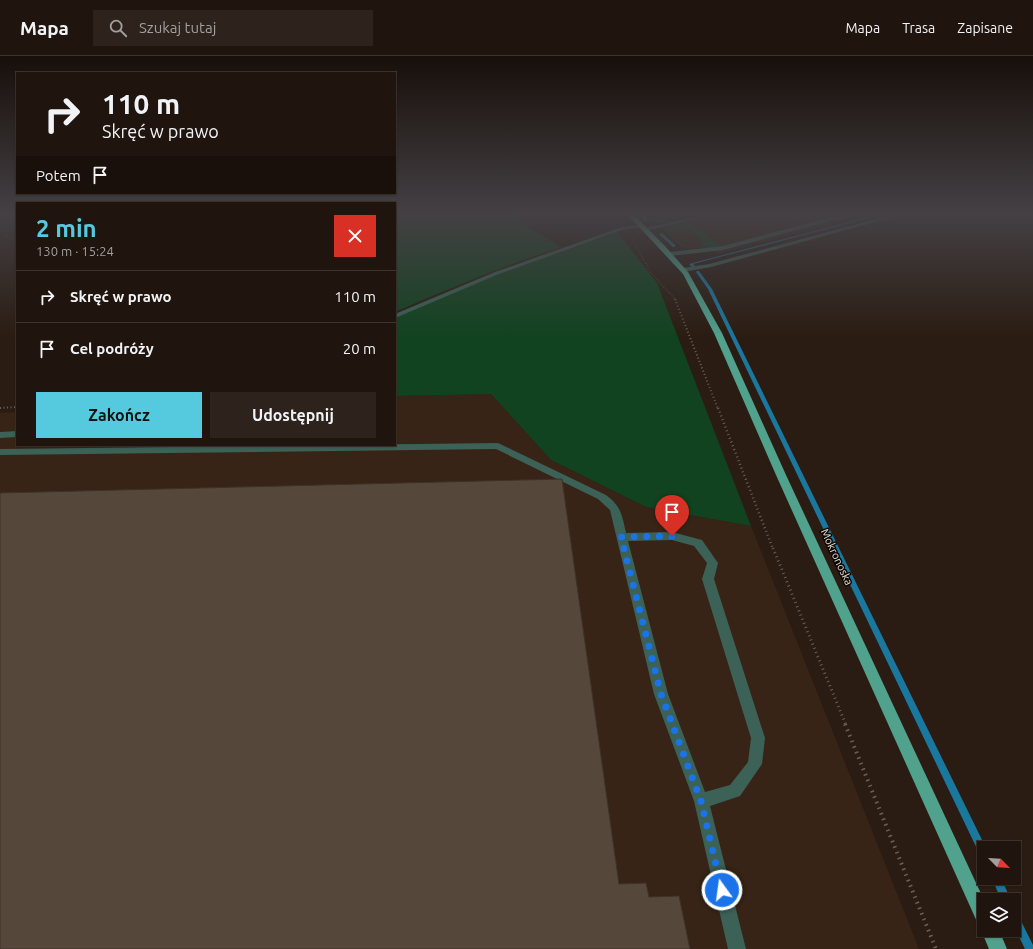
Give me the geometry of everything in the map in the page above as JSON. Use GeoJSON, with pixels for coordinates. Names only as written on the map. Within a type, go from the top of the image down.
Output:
{"type":"FeatureCollection","features":[{"type":"Feature","properties":{"kind":"main road","name":"Mokronoska"},"geometry":{"type":"LineString","coordinates":[[671,255],[694,285],[718,333],[788,490],[977,903]]}},
{"type":"Feature","properties":{"kind":"main road"},"geometry":{"type":"LineString","coordinates":[[993,937],[998,949]]}},
{"type":"Feature","properties":{"kind":"lane"},"geometry":{"type":"LineString","coordinates":[[396,316],[497,273],[549,255]]}},
{"type":"Feature","properties":{"kind":"lane"},"geometry":{"type":"LineString","coordinates":[[683,270],[709,266],[751,255]]}},
{"type":"Feature","properties":{"kind":"lane"},"geometry":{"type":"LineString","coordinates":[[0,435],[16,434]]}},
{"type":"Feature","properties":{"kind":"lane"},"geometry":{"type":"LineString","coordinates":[[0,452],[498,446],[610,503],[615,509],[661,694],[701,801],[737,949]]}},
{"type":"Feature","properties":{"kind":"lane"},"geometry":{"type":"LineString","coordinates":[[621,537],[672,536],[698,543],[713,563],[708,579],[758,738],[755,764],[734,791],[701,801]]}},
{"type":"Feature","properties":{"kind":"path"},"geometry":{"type":"LineString","coordinates":[[641,255],[652,273],[677,302],[755,505],[812,641],[936,949]]}},
{"type":"Feature","properties":{"kind":"path"},"geometry":{"type":"LineString","coordinates":[[0,408],[16,407]]}},
{"type":"Feature","properties":{"kind":"shaded area"},"geometry":{"type":"Polygon","coordinates":[[[491,394],[551,460],[646,507],[751,526],[919,949],[0,949],[0,413],[16,412],[16,446],[396,446],[396,396],[491,394]]]}},
{"type":"Feature","properties":{"kind":"green space"},"geometry":{"type":"Polygon","coordinates":[[[396,255],[540,255],[519,262],[436,294],[396,312],[396,255]]]}},
{"type":"Feature","properties":{"kind":"green space"},"geometry":{"type":"Polygon","coordinates":[[[552,255],[635,255],[657,283],[751,526],[646,507],[551,460],[491,394],[396,396],[396,317],[508,270],[552,255]]]}},
{"type":"Feature","properties":{"kind":"building"},"geometry":{"type":"Polygon","coordinates":[[[562,479],[619,884],[646,883],[649,897],[679,896],[690,949],[0,949],[0,493],[562,479]]]}},
{"type":"Feature","properties":{"kind":"waterway"},"geometry":{"type":"LineString","coordinates":[[693,266],[691,264],[727,255]]}},
{"type":"Feature","properties":{"kind":"waterway"},"geometry":{"type":"LineString","coordinates":[[698,272],[710,289],[978,841]]}},
{"type":"Feature","properties":{"kind":"waterway"},"geometry":{"type":"LineString","coordinates":[[999,885],[1003,893]]}},
{"type":"Feature","properties":{"kind":"waterway"},"geometry":{"type":"LineString","coordinates":[[1021,930],[1030,949]]}},
{"type":"Feature","properties":{"kind":"route"},"geometry":{"type":"LineString","coordinates":[[672,536],[621,537],[661,694],[701,801],[722,890]]}}]}
